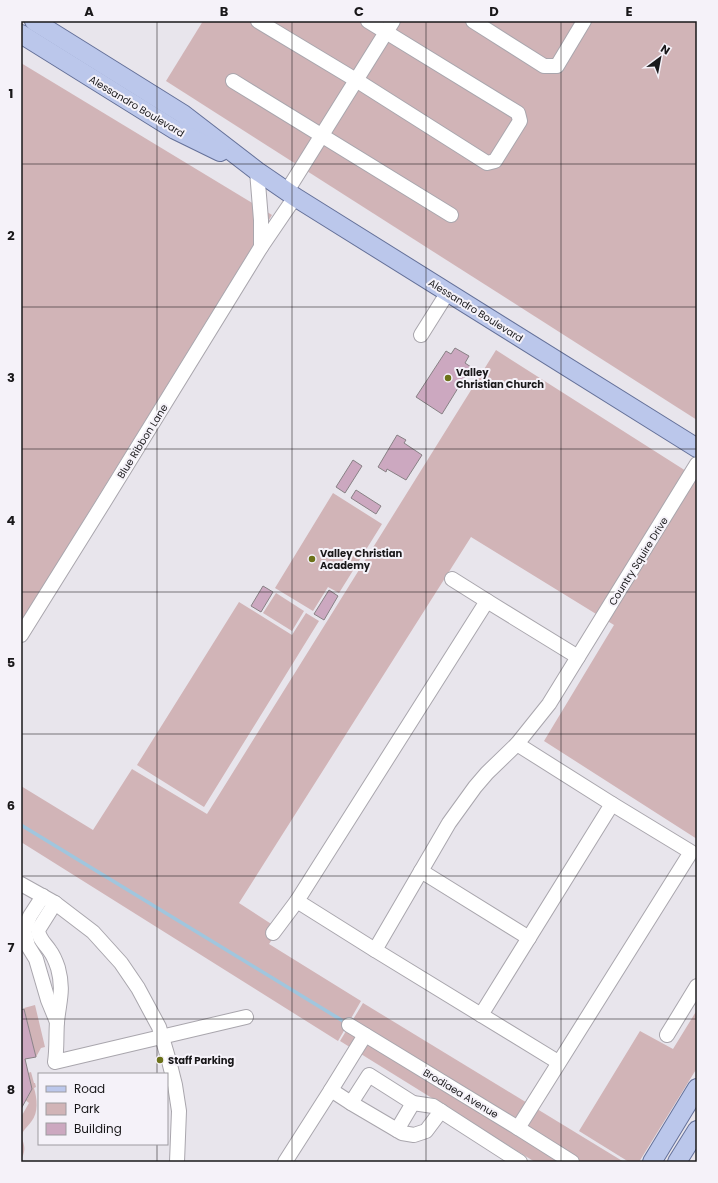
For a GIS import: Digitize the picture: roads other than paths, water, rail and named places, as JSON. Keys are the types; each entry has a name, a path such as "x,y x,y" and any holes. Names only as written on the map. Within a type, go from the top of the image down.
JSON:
{"main road":[{"name":"Alessandro Boulevard","path":"34,21 183,114 257,171 291,194 697,448"},
{"name":"Alessandro Boulevard","path":"21,34 175,130 257,171"},
{"path":"652,1162 697,1088"},
{"path":"677,1162 697,1130"}],"street":[{"path":"258,21 356,80 487,163 495,161 520,121 518,113 389,26 368,21"},
{"path":"473,21 544,66 557,66 582,22"},
{"name":"Blue Ribbon Lane","path":"21,635 261,247 321,136 389,26"},
{"path":"233,81 451,215"},
{"path":"257,171 261,220 261,247"},
{"path":"421,335 448,292"},
{"name":"Country Squire Drive","path":"375,950 448,823 475,787 517,744 549,704 697,464"},
{"path":"452,579 578,657"},
{"path":"273,934 297,901 486,600"},
{"path":"517,744 694,854 558,1062 518,1128"},
{"path":"481,1015 612,804"},
{"path":"421,871 529,938"},
{"path":"21,884 49,899 93,932 121,963 138,988 159,1027 171,1067 178,1111 177,1162"},
{"path":"49,899 28,931 28,946 36,958 48,1000 57,1023 55,1062 246,1017"},
{"path":"297,901 558,1062"},
{"path":"667,1035 697,986"},
{"name":"Brodiaea Avenue","path":"349,1025 572,1162"},
{"path":"285,1162 365,1034"},
{"path":"351,1103 369,1075 413,1102 433,1106 520,1162"},
{"path":"331,1090 402,1133 414,1136 426,1131 441,1111"},
{"path":"397,1130 413,1102"}],"waterway":[{"path":"21,825 343,1021"}],"place":[{"name":"Valley Christian Church","path":"448,378"},
{"name":"Valley Christian Academy","path":"312,559"},
{"name":"Staff Parking","path":"160,1060"}]}
